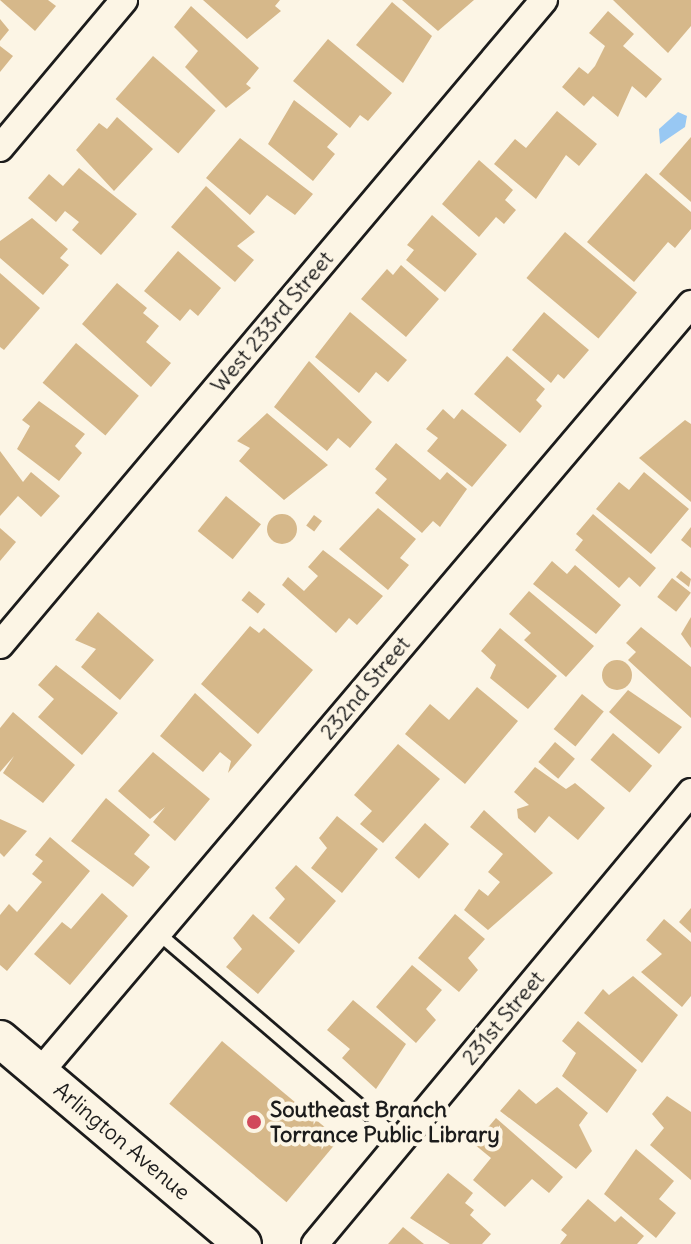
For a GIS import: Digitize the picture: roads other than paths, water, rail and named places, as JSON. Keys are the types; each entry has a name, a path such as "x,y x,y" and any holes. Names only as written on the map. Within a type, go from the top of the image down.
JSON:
{"main road":[{"name":"Arlington Avenue","path":"0,1039 243,1244"}],"street":[{"path":"0,148 124,0"},
{"name":"West 233rd Street","path":"0,645 544,0"},
{"name":"232nd Street","path":"40,1072 691,304"},
{"name":"231st Street","path":"315,1244 691,792"}],"lane":[{"path":"158,933 401,1141"}],"water":[{"path":"678,112 687,116 685,127 660,144 659,129"}],"place":[{"name":"Southeast Branch Torrance Public Library","path":"254,1122"}]}
